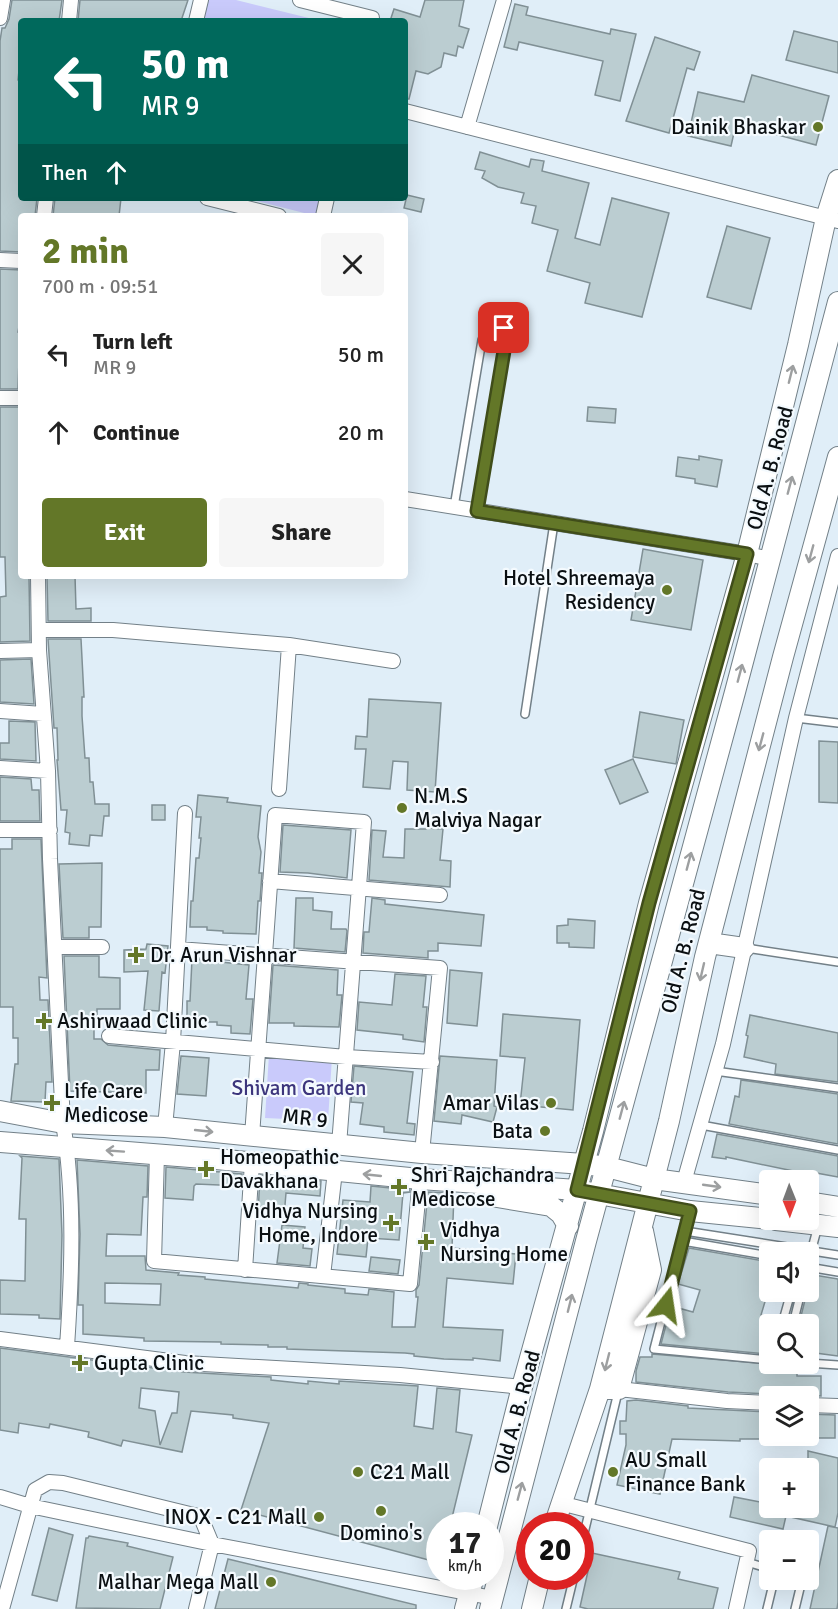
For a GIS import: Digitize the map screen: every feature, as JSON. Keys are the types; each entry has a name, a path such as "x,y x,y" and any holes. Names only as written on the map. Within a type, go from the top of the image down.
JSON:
{"main road":[{"path":"491,1512 522,1387 568,1226 649,903 747,554 798,345 832,220 838,180"},
{"name":"Old A. B. Road","path":"492,1604 606,1167 771,560 838,302"},
{"name":"Old A. B. Road","path":"647,1204 709,943 783,657 838,457"},
{"path":"709,943 744,948"},
{"name":"MR 9","path":"0,1111 63,1123 165,1127 422,1154 584,1164 654,1179"},
{"path":"544,1161 567,1152 592,1132"},
{"path":"0,1142 157,1154 420,1179 577,1190 690,1211 759,1218"},
{"path":"654,1179 759,1193"},
{"path":"471,1183 491,1197 551,1206 561,1214 568,1226"},
{"path":"558,1512 610,1389 647,1204"},
{"path":"819,1204 838,1207"},
{"path":"819,1224 838,1227"},
{"path":"522,1387 547,1394"},
{"path":"532,1609 537,1590"}],"street":[{"path":"0,18 3,0"},
{"path":"69,18 71,0"},
{"path":"197,18 201,0"},
{"path":"300,0 372,18"},
{"path":"466,127 504,0"},
{"path":"408,112 832,220"},
{"path":"219,201 267,213"},
{"path":"0,260 18,261"},
{"path":"0,398 18,398"},
{"path":"408,499 747,554 771,560"},
{"path":"684,1182 716,1071 796,718 838,556"},
{"path":"38,579 39,650 48,771 63,1123 67,1148 71,1286 67,1347"},
{"path":"39,630 113,630 289,645 393,661"},
{"path":"279,789 289,645"},
{"path":"0,651 39,650"},
{"path":"0,711 43,714"},
{"path":"0,768 48,771"},
{"path":"165,1127 173,1042 185,813"},
{"path":"252,1136 275,815 364,822 339,1145"},
{"path":"0,830 50,830"},
{"path":"270,881 440,895"},
{"path":"55,947 102,947"},
{"path":"178,949 440,968 422,1154"},
{"path":"109,1036 346,1057 432,1062"},
{"path":"157,1154 154,1261 410,1284 420,1179"},
{"path":"245,1269 252,1163"},
{"path":"323,1276 335,1171"},
{"path":"0,1339 185,1363 400,1375 522,1387"},
{"path":"610,1389 759,1402"},
{"path":"819,1405 838,1406"},
{"path":"2,1609 35,1490 49,1482 63,1483 190,1512 202,1520 212,1544 196,1609"},
{"path":"0,1497 30,1506 212,1544 470,1593 492,1604"},
{"path":"560,1503 750,1551 736,1609"}],"lane":[{"path":"454,507 482,340 487,328 499,325 504,328 506,339 477,511"},
{"path":"525,714 554,523"},
{"path":"796,718 838,723"},
{"path":"744,948 838,962"},
{"path":"716,1071 838,1088"},
{"path":"701,1125 838,1150"},
{"path":"690,1211 654,1348 759,1359"},
{"path":"685,1231 759,1243"},
{"path":"683,1241 759,1254"},
{"path":"819,1252 838,1255"},
{"path":"819,1268 838,1272"},
{"path":"819,1364 838,1365"},
{"path":"590,1510 610,1389"},
{"path":"747,1562 759,1566"},
{"path":"567,1609 571,1590"},
{"path":"767,1609 772,1590"},
{"path":"795,1609 800,1590"}],"green space":[{"path":"208,0 236,0 309,18 205,18"},
{"path":"257,201 319,201 317,213 304,213"},
{"name":"Shivam Garden","path":"269,1054 332,1057 328,1121 265,1118"}],"building":[{"path":"12,0 62,0 59,18 18,18 18,201 37,201 35,213 18,213 18,252 0,251 0,41 2,28 5,28"},
{"path":"80,0 188,0 182,18 78,18"},
{"path":"425,0 464,0 459,26 469,29 463,48 458,46 456,56 444,53 441,67 428,74 416,71 408,99 408,18 391,18 394,9 420,17"},
{"path":"515,4 528,7 526,15 610,34 611,29 636,34 620,101 595,95 603,61 519,42 517,50 504,47"},
{"path":"794,31 838,42 838,73 786,60"},
{"path":"655,37 700,52 694,70 687,68 669,133 626,121"},
{"path":"752,75 829,96 816,145 736,124 731,146 688,136 698,92 744,102"},
{"path":"480,152 529,167 531,159 544,161 542,171 589,183 575,238 600,245 612,198 669,213 642,317 585,303 590,283 547,271 558,230 532,223 536,206 521,203 524,193 498,187 482,178 485,171 475,169"},
{"path":"408,195 424,199 421,212 404,208"},
{"path":"55,201 121,201 119,213 53,213"},
{"path":"727,226 770,238 751,309 707,297"},
{"path":"0,269 18,270 18,389 0,389"},
{"path":"0,407 18,407 18,579 29,579 30,641 0,642 0,597 6,596 5,557 0,557"},
{"path":"588,407 616,409 615,423 587,421"},
{"path":"699,456 722,460 717,487 695,483 695,479 676,476 678,457 699,460"},
{"name":"Hotel Shreemaya Residency","path":"643,549 703,560 691,630 631,620"},
{"path":"47,579 75,579 76,609 91,608 91,621 48,621"},
{"path":"48,639 81,639 85,758 89,758 90,782 93,782 95,804 109,804 109,816 104,816 102,836 90,835 89,846 69,844 70,833 65,832 67,810 61,810 57,728 54,728"},
{"path":"31,659 34,704 0,702 0,660"},
{"path":"369,699 441,703 435,792 407,790 408,762 393,761 390,789 363,787 366,749 355,749 356,736 367,737"},
{"path":"640,712 684,720 676,764 633,757"},
{"path":"9,721 35,722 36,761 0,759 0,743 9,743"},
{"path":"819,741 838,742 838,803 819,802"},
{"path":"633,759 648,792 620,804 605,770"},
{"path":"0,777 31,779 32,790 39,790 40,821 0,821"},
{"path":"198,795 228,798 227,802 261,806 258,837 261,852 259,873 262,873 256,934 223,933 223,931 207,930 207,927 190,927 196,858 199,858 201,838 199,838 201,817 196,817"},
{"path":"152,805 165,805 165,820 152,820"},
{"path":"283,825 351,830 347,878 280,872"},
{"path":"405,829 443,829 440,860 451,861 450,887 369,880 372,830 386,831 383,857 404,858"},
{"path":"12,839 41,839 47,978 39,977 40,1000 48,1000 52,1082 46,1082 45,1102 11,1101 15,1064 18,1064 18,1038 13,1038 13,1007 0,1007 0,849 12,849"},
{"path":"102,863 101,927 89,927 89,938 63,938 59,864"},
{"path":"296,898 313,898 313,910 332,912 331,929 346,929 347,931 345,952 294,948"},
{"path":"372,898 385,900 385,904 484,915 481,946 438,943 438,951 428,951 428,958 363,953 364,932 369,932"},
{"path":"568,919 595,921 594,948 569,947 569,943 557,943 557,926 568,925"},
{"path":"147,944 168,946 165,973 162,972 159,1011 144,1010 148,971 124,972 124,950 146,949"},
{"path":"64,956 99,956 99,977 120,978 120,1009 97,1009 97,1019 94,1018 94,1039 101,1039 108,1045 160,1050 159,1070 146,1070 146,1093 70,1091"},
{"path":"192,959 249,965 246,999 253,999 250,1034 231,1033 231,1026 217,1025 217,1022 187,1022"},
{"path":"273,965 338,970 337,995 342,995 339,1027 269,1023"},
{"path":"450,970 482,973 477,1026 447,1023"},
{"path":"395,974 426,976 423,1007 427,1007 424,1042 403,1039 403,1035 357,1030 359,1002 392,1005"},
{"path":"503,1014 580,1020 573,1110 520,1105 525,1058 500,1056"},
{"path":"750,1015 838,1033 838,1082 775,1074 776,1064 744,1057"},
{"path":"181,1056 209,1058 206,1096 177,1094"},
{"path":"440,1056 497,1060 494,1106 497,1107 493,1122 462,1115 461,1124 434,1121"},
{"path":"354,1066 413,1072 407,1123 415,1124 414,1135 384,1132 384,1127 360,1124 363,1103 351,1102"},
{"path":"741,1080 838,1094 838,1144 729,1124 735,1096 739,1097"},
{"path":"717,1134 838,1156 838,1177 819,1174 819,1170 789,1170 726,1157 726,1159 712,1157"},
{"path":"20,1156 59,1159 62,1235 60,1319 39,1318 39,1315 0,1314 0,1280 25,1281 26,1219 19,1219 22,1158"},
{"path":"77,1160 148,1166 147,1197 143,1197 141,1235 107,1234 106,1256 145,1256 146,1270 179,1273 178,1275 205,1277 205,1279 298,1288 299,1283 345,1289 345,1293 368,1295 369,1289 394,1292 392,1327 415,1327 418,1297 416,1297 416,1290 419,1285 428,1192 454,1193 452,1248 516,1254 513,1284 447,1278 443,1327 503,1330 500,1361 473,1358 473,1360 444,1359 405,1353 287,1349 287,1347 268,1347 268,1345 221,1344 221,1342 144,1341 144,1338 83,1334 83,1305 78,1305 80,1234","holes":["105,1283 161,1284 160,1305 105,1303"]},
{"path":"166,1167 242,1174 242,1186 196,1184 193,1200 165,1198"},
{"path":"260,1175 321,1181 320,1196 286,1193 284,1217 258,1215"},
{"path":"371,1186 410,1190 410,1192 403,1193 399,1240 368,1238 366,1257 337,1254 343,1200 370,1202"},
{"path":"282,1225 305,1227 303,1248 312,1249 310,1266 277,1263"},
{"path":"689,1248 759,1260 759,1302 765,1302 761,1314 759,1314 759,1353 661,1344 671,1306 693,1312 700,1290 678,1284"},
{"path":"371,1257 400,1260 398,1274 369,1271"},
{"path":"819,1276 838,1279 838,1356 819,1353 819,1314 802,1314 804,1302 819,1302"},
{"path":"0,1348 184,1372 271,1377 271,1380 308,1384 308,1381 339,1384 339,1381 418,1386 414,1426 433,1429 437,1388 460,1390 456,1432 472,1435 453,1512 426,1512 426,1559 241,1510 269,1423 233,1418 233,1415 191,1411 182,1452 123,1440 121,1446 88,1437 89,1432 50,1424 49,1428 19,1423 18,1433 0,1430","holes":["141,1388 179,1392 177,1413 172,1413 160,1445 155,1411 139,1408"]},
{"path":"652,1354 759,1363 759,1374 821,1376 821,1396 819,1396 819,1386 759,1386 759,1393 636,1382 640,1357 652,1357"},
{"path":"636,1400 688,1406 688,1408 759,1411 759,1439 740,1439 740,1441 672,1439 660,1494 617,1485 626,1445 626,1434 620,1434 620,1421 626,1421 627,1401"},
{"path":"819,1414 835,1415 835,1438 819,1438"},
{"path":"808,1451 838,1458 838,1513 835,1527 795,1518 819,1518 819,1458 808,1458"},
{"path":"734,1497 759,1502 759,1518 786,1518 783,1529 730,1517"},
{"path":"828,1526 838,1528 837,1609 810,1609 814,1590 819,1590 819,1568"},
{"path":"49,1528 73,1535 57,1601 32,1595"},
{"path":"89,1536 128,1543 127,1546 173,1557 160,1609 76,1608 86,1538"},
{"path":"594,1553 680,1572 678,1579 718,1588 713,1609 588,1609 580,1607 584,1590 594,1590"},
{"name":"Malhar Mega Mall","path":"228,1559 416,1605 416,1609 215,1609"}],"place":[{"name":"Dainik Bhaskar","path":"818,127"},
{"name":"Hotel Shreemaya Residency","path":"667,590"},
{"name":"N.M.S Malviya Nagar","path":"402,808"},
{"name":"Dr. Arun Vishnar","path":"136,955"},
{"name":"Ashirwaad Clinic","path":"44,1021"},
{"name":"Life Care Medicose","path":"52,1103"},
{"name":"Amar Vilas","path":"551,1103"},
{"name":"Bata","path":"545,1131"},
{"name":"Homeopathic Davakhana","path":"206,1169"},
{"name":"Shri Rajchandra Medicose","path":"399,1187"},
{"name":"Vidhya Nursing Home, Indore","path":"391,1223"},
{"name":"Vidhya Nursing Home","path":"426,1242"},
{"name":"Gupta Clinic","path":"80,1363"},
{"name":"C21 Mall","path":"358,1472"},
{"name":"AU Small Finance Bank","path":"613,1472"},
{"name":"Domino's","path":"381,1511"},
{"name":"INOX - C21 Mall","path":"319,1517"},
{"name":"Malhar Mega Mall","path":"271,1582"}],"route":[{"path":"504,328 506,339 477,511 747,554 649,903 577,1190 690,1211 666,1305"}]}
